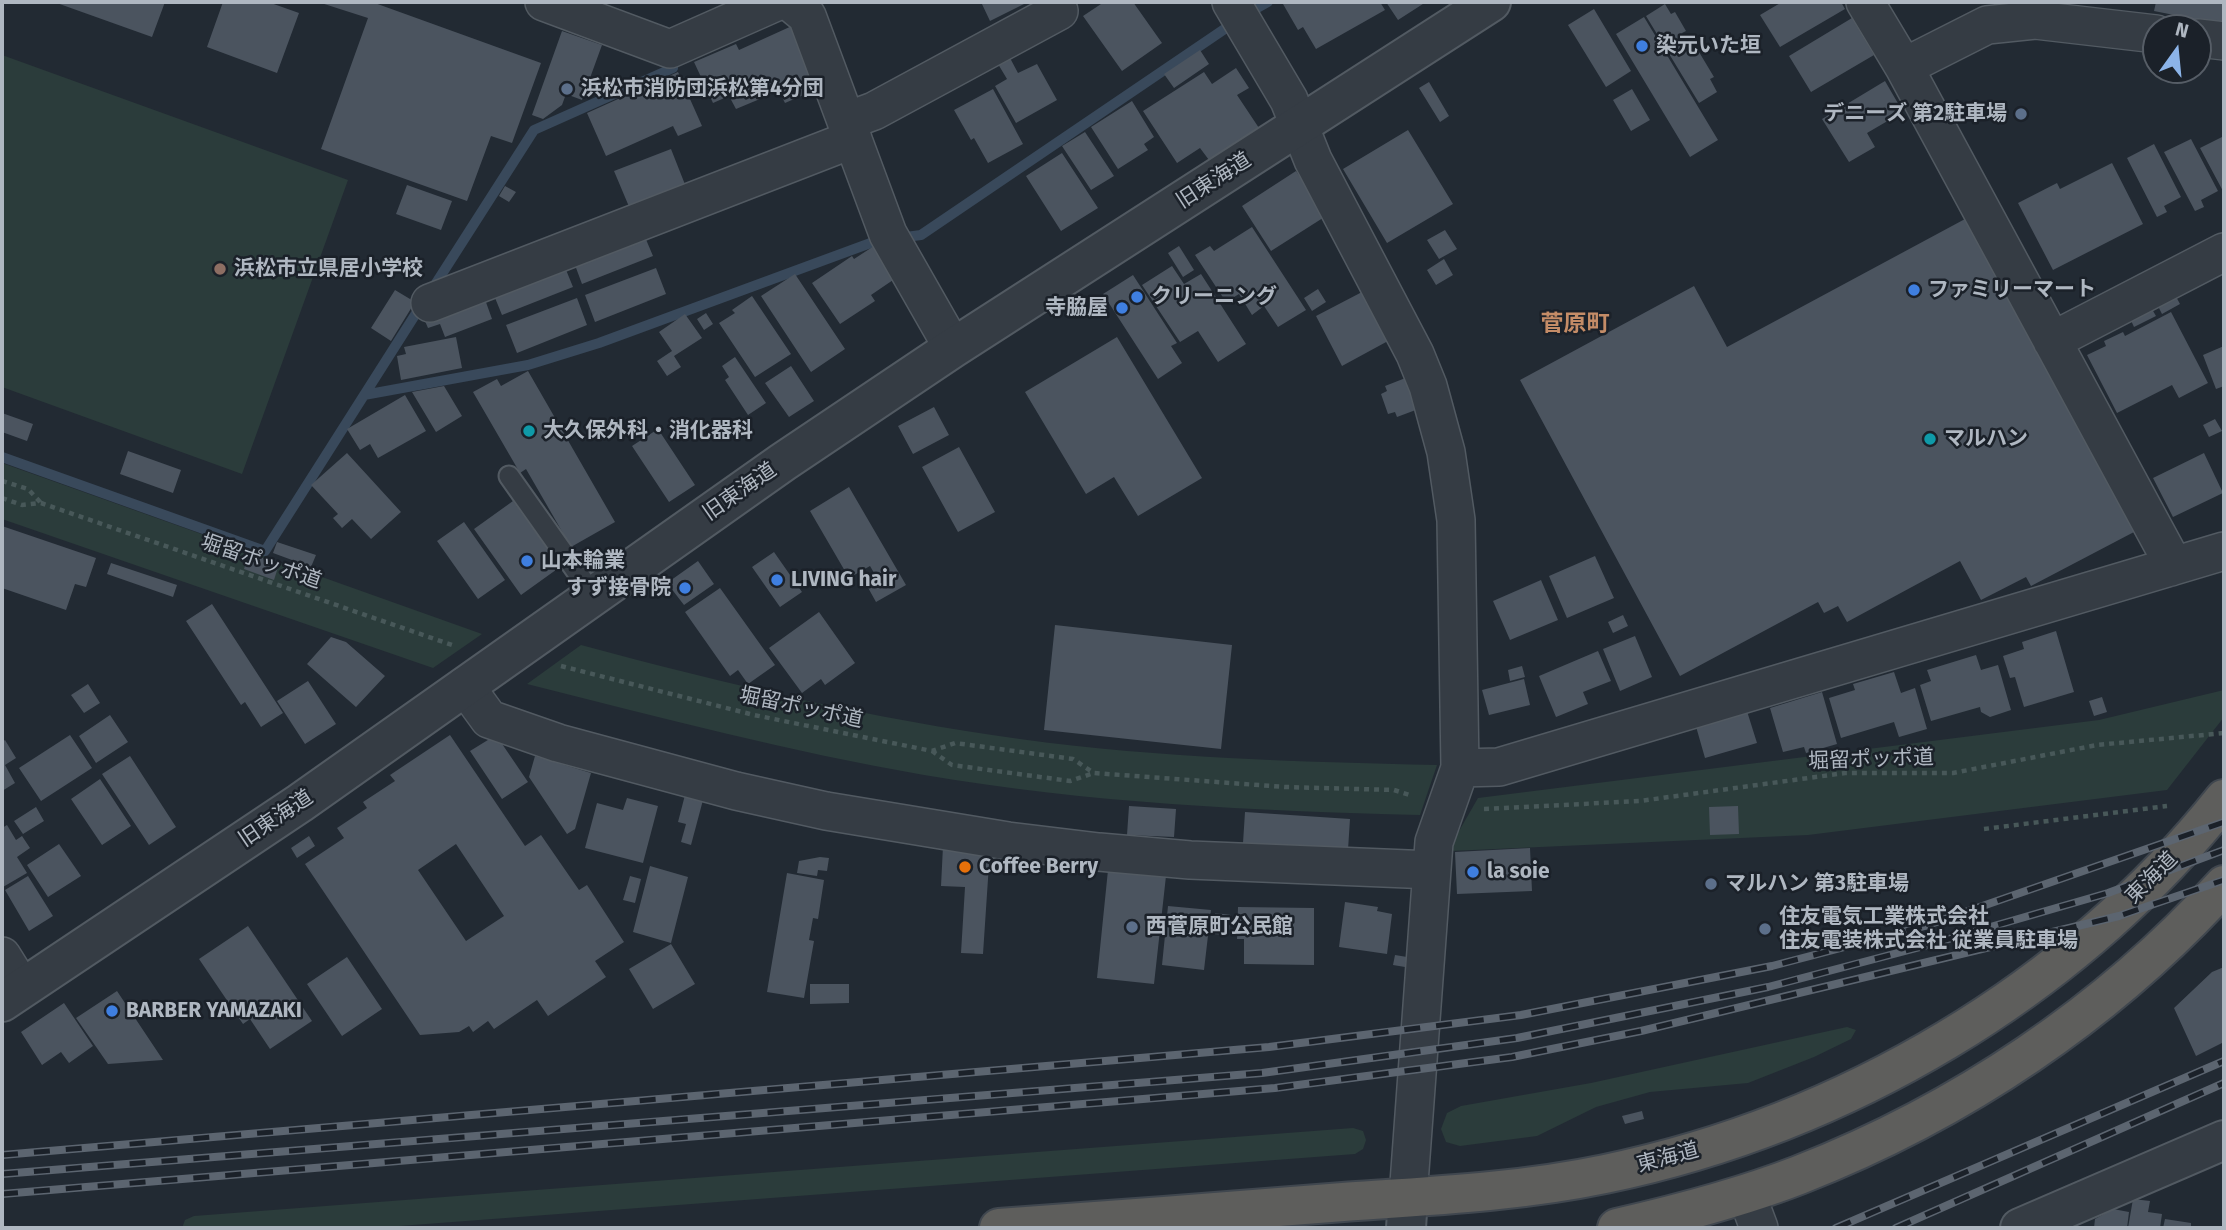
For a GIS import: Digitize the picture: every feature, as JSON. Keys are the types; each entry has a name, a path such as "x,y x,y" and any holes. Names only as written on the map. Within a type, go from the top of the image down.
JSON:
{"highway":[{"name":"東海道","path":"999,1228 1407,1213 1664,1160 1721,1143 1778,1123 1876,1079 1939,1045 1990,1013 2085,941 2164,867 2224,800"},
{"path":"1617,1228 1678,1214 1752,1211 1798,1175 1890,1134 1968,1093 2021,1059 2122,984 2169,942 2224,885"}],"street":[{"path":"544,2 670,49 776,2"},
{"path":"790,2 807,16 888,234 954,348"},
{"path":"1231,2 1289,100 1313,160 1415,354 1441,430 1452,486 1460,768 1434,842 1407,1213"},
{"name":"旧東海道","path":"12,995 300,803 783,462 954,348 1491,2"},
{"path":"1865,2 1904,66 2166,551 2171,567"},
{"path":"430,303 850,130 874,111 1059,11"},
{"path":"1904,66 1987,25 2035,20 2142,31"},
{"path":"2052,341 2224,252"},
{"path":"1460,768 1499,768 2224,551"},
{"path":"465,686 489,719 558,743 736,791 826,811 1008,841 1099,852 1256,864 1432,870"},
{"path":"2,956 12,995"},
{"path":"2020,1228 2224,1140"}],"lane":[{"path":"509,476 594,596"}],"path":[{"name":"堀留ポッポ道","path":"2,481 28,489 41,503"},
{"name":"堀留ポッポ道","path":"2,498 22,505 41,503 458,647"},
{"name":"堀留ポッポ道","path":"556,665 754,715 932,751 952,765 1070,781 1094,773 1285,787 1394,790 1424,799"},
{"name":"堀留ポッポ道","path":"1476,807 1485,809 1640,802 1845,773 1953,773 2097,745 2224,733"},
{"name":"堀留ポッポ道","path":"932,751 955,743 1073,759 1094,773"},
{"path":"1984,829 2172,805"}],"shaded area":[{"path":"2,55 348,180 242,474 2,387"},
{"path":"2,463 482,634 433,668 2,519"},
{"path":"581,645 799,699 1020,739 1176,755 1437,765 1420,815 1172,804 986,785 824,756 527,684"},
{"path":"2224,690 2224,717 2167,790 1808,835 1451,851 1451,845 1478,798 2099,720"},
{"path":"1847,1027 1856,1030 1851,1039 1748,1083 1650,1092 1596,1107 1537,1136 1460,1146 1446,1142 1441,1129 1447,1113 1461,1106 1591,1083"},
{"path":"1353,1128 1363,1131 1366,1140 1363,1149 1355,1154 373,1228 182,1228 185,1220 194,1216"}],"building":[{"path":"54,2 165,2 152,37"},
{"path":"223,2 268,2 299,13 277,73 207,47"},
{"path":"318,2 372,2 541,63 512,143 491,136 467,201 321,149 368,18"},
{"path":"981,2 1028,2 990,21"},
{"path":"1104,2 1133,2 1162,43 1122,71 1083,16"},
{"path":"1380,2 1385,10 1316,49 1303,27 1298,30 1283,4"},
{"path":"1386,2 1426,2 1398,20"},
{"path":"1782,2 1841,2 1845,9 1780,47 1760,15"},
{"path":"2156,2 2224,2 2224,25 2212,23 2212,14 2169,14 2154,11"},
{"path":"1665,4 1671,14 1675,12 1686,31 1682,33 1689,44 1693,42 1714,77 1710,79 1717,92 1699,103 1646,16"},
{"path":"1594,9 1631,71 1606,87 1568,25"},
{"path":"1644,17 1718,140 1690,157 1616,34"},
{"path":"1852,18 1874,55 1811,92 1789,56"},
{"path":"794,25 822,87 785,103 779,91 736,109 729,96 713,103 694,62 736,44 739,50"},
{"path":"562,31 602,45 582,100 566,94 562,105 543,119 532,115"},
{"path":"1200,50 1209,64 1174,88 1164,74"},
{"path":"1010,58 1018,73 1037,64 1057,100 1016,123 995,86 1007,79 998,64"},
{"path":"1236,68 1249,88 1237,95 1259,128 1209,160 1200,148 1177,163 1143,111 1204,72 1212,84"},
{"path":"678,72 702,126 678,136 673,126 606,156 587,113"},
{"path":"1885,81 1903,112 1867,133 1875,147 1849,162 1822,119"},
{"path":"1429,82 1449,116 1440,122 1419,88"},
{"path":"993,89 1023,144 988,163 954,110"},
{"path":"1632,89 1650,120 1631,131 1613,100"},
{"path":"1132,101 1154,137 1144,144 1148,150 1118,169 1091,127"},
{"path":"1408,130 1453,204 1387,243 1343,169"},
{"path":"1085,132 1114,176 1091,190 1062,146"},
{"path":"2224,136 2224,193 2200,148"},
{"path":"2191,139 2218,191 2201,200 2204,207 2195,211 2164,152"},
{"path":"2154,144 2181,197 2164,206 2167,212 2157,217 2127,158"},
{"path":"671,149 686,187 630,209 614,171"},
{"path":"1062,153 1098,208 1061,231 1026,176"},
{"path":"2112,163 2143,224 2053,270 2018,203 2057,183 2060,189"},
{"path":"1296,171 1326,216 1271,251 1242,206"},
{"path":"407,185 452,201 441,230 396,214"},
{"path":"505,186 516,192 509,202 499,196"},
{"path":"1965,219 2134,532 2031,586 2026,577 1981,600 1960,561 1847,622 1838,606 1824,613 1818,602 1680,676 1520,380 1694,286 1727,347"},
{"path":"1252,227 1306,310 1278,327 1264,306 1252,315 1239,294 1226,302 1195,255 1210,246 1214,251"},
{"path":"642,230 653,256 582,284 572,257"},
{"path":"1445,230 1457,249 1439,259 1427,240"},
{"path":"874,246 896,278 871,295 875,301 840,324 812,283 852,256 854,259"},
{"path":"1179,246 1194,270 1183,277 1168,253"},
{"path":"1444,259 1453,275 1436,285 1427,270"},
{"path":"562,260 573,287 502,315 491,288"},
{"path":"1172,266 1184,284 1201,274 1246,344 1218,362 1198,331 1180,342 1142,285"},
{"path":"656,268 666,294 595,322 585,295"},
{"path":"795,274 845,349 811,372 761,296"},
{"path":"1133,275 1177,343 1171,346 1182,363 1158,379 1103,294"},
{"path":"1318,289 1326,302 1312,311 1304,298"},
{"path":"395,290 415,302 391,341 371,328"},
{"path":"482,291 492,319 445,337 440,324 428,328 422,314"},
{"path":"2173,291 2180,304 2162,314 2155,300"},
{"path":"1362,292 1388,341 1342,366 1316,316"},
{"path":"752,296 791,354 755,377 719,323 735,313 732,310"},
{"path":"577,298 587,325 517,353 506,325"},
{"path":"2149,304 2156,316 2134,327 2128,314"},
{"path":"2171,312 2208,383 2179,398 2172,385 2117,413 2087,355 2106,346 2104,341 2123,332 2125,336"},
{"path":"706,313 713,324 704,330 697,319"},
{"path":"685,314 702,338 674,356 681,367 667,376 657,361 672,351 659,332"},
{"path":"456,337 462,368 401,380 397,356 406,354 404,347"},
{"path":"1117,337 1202,478 1138,516 1114,477 1086,494 1025,392"},
{"path":"2224,346 2224,386 2216,389 2203,355"},
{"path":"735,357 766,403 748,415 725,380 729,377 722,366"},
{"path":"791,366 814,401 789,417 765,383"},
{"name":"大久保外科・消化器科","path":"528,371 615,522 571,547 526,469 520,473 473,392 497,379 501,386"},
{"path":"1408,377 1421,408 1397,417 1395,412 1388,414 1381,394 1387,391 1385,386"},
{"path":"444,386 462,416 436,432 412,392"},
{"path":"405,395 426,431 378,458 370,444 360,450 347,429"},
{"path":"934,407 949,435 913,454 898,426"},
{"path":"2,413 33,424 27,441 2,432"},
{"path":"2215,419 2222,431 2209,437 2203,425"},
{"path":"658,429 695,485 669,502 632,446"},
{"path":"959,447 995,512 958,532 922,467"},
{"path":"128,451 181,470 173,493 120,474"},
{"path":"347,453 401,512 371,539 352,519 342,528 333,518 338,514 311,485"},
{"path":"2204,453 2223,493 2173,517 2153,478"},
{"path":"849,487 906,585 876,602 866,584 877,578 870,566 849,578 810,511"},
{"path":"513,501 560,567 521,595 474,529"},
{"path":"464,522 505,580 478,599 437,541"},
{"path":"2,526 96,558 86,587 75,584 66,610 2,588"},
{"path":"277,542 316,555 311,567 273,553"},
{"path":"774,552 802,592 780,607 752,567"},
{"path":"249,553 279,564 274,580 244,569"},
{"path":"1595,556 1614,598 1567,618 1549,576"},
{"path":"698,561 714,584 684,605 667,583"},
{"path":"111,563 177,585 173,597 107,574"},
{"path":"1541,580 1558,620 1510,640 1493,601"},
{"path":"720,588 775,665 748,684 738,670 730,676 685,612"},
{"path":"212,604 283,713 261,727 245,702 241,705 186,621"},
{"path":"819,612 855,663 825,685 821,679 802,693 769,648"},
{"path":"1623,615 1628,626 1613,633 1608,622"},
{"path":"1055,625 1232,645 1221,749 1044,730"},
{"path":"2056,631 2074,692 2024,707 2015,677 2010,678 2003,656 2024,649 2022,642"},
{"path":"1635,636 1652,677 1620,691 1603,649"},
{"path":"331,637 346,642 385,676 356,707 307,664"},
{"path":"1598,651 1611,681 1583,692 1588,704 1556,717 1539,676"},
{"path":"1976,655 1981,670 1998,665 2011,710 1990,717 1981,712 1980,707 1931,721 1920,685 1931,681 1927,670"},
{"path":"1522,666 1525,677 1510,681 1508,670"},
{"path":"1894,672 1901,693 1915,688 1927,729 1899,737 1894,722 1841,738 1829,698 1855,690 1853,684"},
{"path":"1524,679 1530,705 1489,715 1482,690"},
{"path":"308,681 336,724 305,744 277,701"},
{"path":"88,684 100,703 84,713 71,695"},
{"path":"1822,692 1837,744 1806,753 1804,747 1783,752 1770,708"},
{"path":"2102,697 2107,712 2094,716 2089,701"},
{"path":"1746,708 1757,743 1705,758 1695,723"},
{"path":"110,715 128,742 96,763 79,736"},
{"path":"70,735 92,768 41,801 19,768"},
{"path":"450,735 525,846 541,835 579,890 587,885 624,942 595,961 606,977 548,1016 537,1000 494,1029 488,1021 473,1032 469,1026 459,1032 420,1035 305,864 344,838 337,828 367,808 363,802 395,781 390,775","holes":["456,844 504,916 466,941 418,870"]},
{"path":"496,735 528,782 502,799 470,751"},
{"path":"5,740 16,758 5,765 15,783 2,791 2,742"},
{"path":"130,756 176,827 149,845 102,774"},
{"path":"535,756 591,773 575,829 567,834 529,777"},
{"path":"100,779 131,826 102,845 71,799"},
{"path":"685,795 703,800 691,845 681,842 686,824 678,822"},
{"path":"627,798 658,806 643,863 585,848 597,803 623,810"},
{"path":"1129,806 1176,809 1174,837 1127,835"},
{"path":"1738,806 1739,834 1710,835 1709,807"},
{"path":"36,807 44,821 23,834 14,821"},
{"path":"1245,812 1350,819 1348,850 1243,843"},
{"path":"7,825 16,840 22,836 30,848 17,857 27,873 3,887 2,828"},
{"path":"309,836 315,846 297,858 291,848"},
{"path":"59,844 81,876 48,897 27,865"},
{"path":"943,846 990,849 983,954 961,953 965,887 941,886"},
{"path":"1530,848 1532,891 1457,894 1455,852"},
{"path":"829,858 827,871 818,870 817,876 797,873 799,861"},
{"path":"650,866 688,877 671,943 633,932"},
{"name":"西菅原町公民館","path":"1108,870 1166,876 1154,984 1097,978"},
{"path":"787,873 824,880 818,919 813,918 809,940 814,941 804,998 767,992"},
{"path":"28,876 53,916 29,931 5,890"},
{"path":"630,876 641,879 635,903 623,900"},
{"path":"1345,902 1378,907 1377,911 1392,914 1387,954 1339,947"},
{"path":"1168,906 1211,910 1204,970 1162,965"},
{"path":"1238,907 1314,908 1314,965 1244,964 1244,939 1237,939"},
{"path":"1215,913 1231,915 1229,935 1213,934"},
{"path":"248,926 312,1021 270,1049 250,1019 243,1024 199,959"},
{"path":"671,944 695,984 653,1009 629,969"},
{"path":"1395,955 1407,957 1405,967 1393,965"},
{"path":"347,957 382,1009 342,1036 307,984"},
{"path":"2224,967 2224,1042 2196,1056 2174,1008 2212,972"},
{"path":"810,984 849,984 849,1003 810,1004"},
{"path":"117,991 163,1060 108,1064 76,1018"},
{"path":"64,1003 93,1046 69,1063 61,1052 42,1065 21,1032"},
{"path":"1642,1111 1644,1119 1625,1124 1622,1116"},
{"path":"2133,1199 2150,1201 2148,1212 2162,1214 2160,1228 2128,1228"},
{"path":"2113,1209 2129,1212 2127,1228 2094,1228 2095,1219"},
{"path":"2165,1219 2191,1223 2191,1228 2163,1228"}],"waterway":[{"path":"1252,11 1268,2"},
{"path":"906,237 921,235 1229,26"},
{"path":"431,291 534,130 673,68"},
{"path":"364,395 528,365 599,343 876,241"},
{"path":"2,457 265,551 422,304"}],"railway":[{"path":"2,1155 1269,1047 1521,1015 1772,966 1925,926 2224,822"},
{"path":"2,1174 1262,1073 1517,1038 1768,987 1928,945 2108,893 2224,850"},
{"path":"2,1194 1275,1088 1512,1057 1641,1031 2119,916 2224,880"},
{"path":"1836,1228 2224,1061"},
{"path":"1896,1228 2224,1083"}],"place":[{"name":"染元いた垣","path":"1642,46"},
{"name":"浜松市消防団浜松第4分団","path":"567,89"},
{"name":"デニーズ 第2駐車場","path":"2021,114"},
{"name":"浜松市立県居小学校","path":"220,269"},
{"name":"ファミリーマート","path":"1914,290"},
{"name":"クリーニング","path":"1137,297"},
{"name":"寺脇屋","path":"1122,308"},
{"name":"大久保外科・消化器科","path":"529,431"},
{"name":"マルハン","path":"1930,439"},
{"name":"山本輪業","path":"527,561"},
{"name":"LIVING hair","path":"777,580"},
{"name":"すず接骨院","path":"685,588"},
{"name":"Coffee Berry","path":"965,867"},
{"name":"la soie","path":"1473,872"},
{"name":"マルハン 第3駐車場","path":"1711,884"},
{"name":"西菅原町公民館","path":"1132,927"},
{"name":"住友電気工業株式会社 住友電装株式会社 従業員駐車場","path":"1765,929"},
{"name":"BARBER YAMAZAKI","path":"112,1011"}],"district":[{"name":"菅原町","path":"1575,325"}]}
